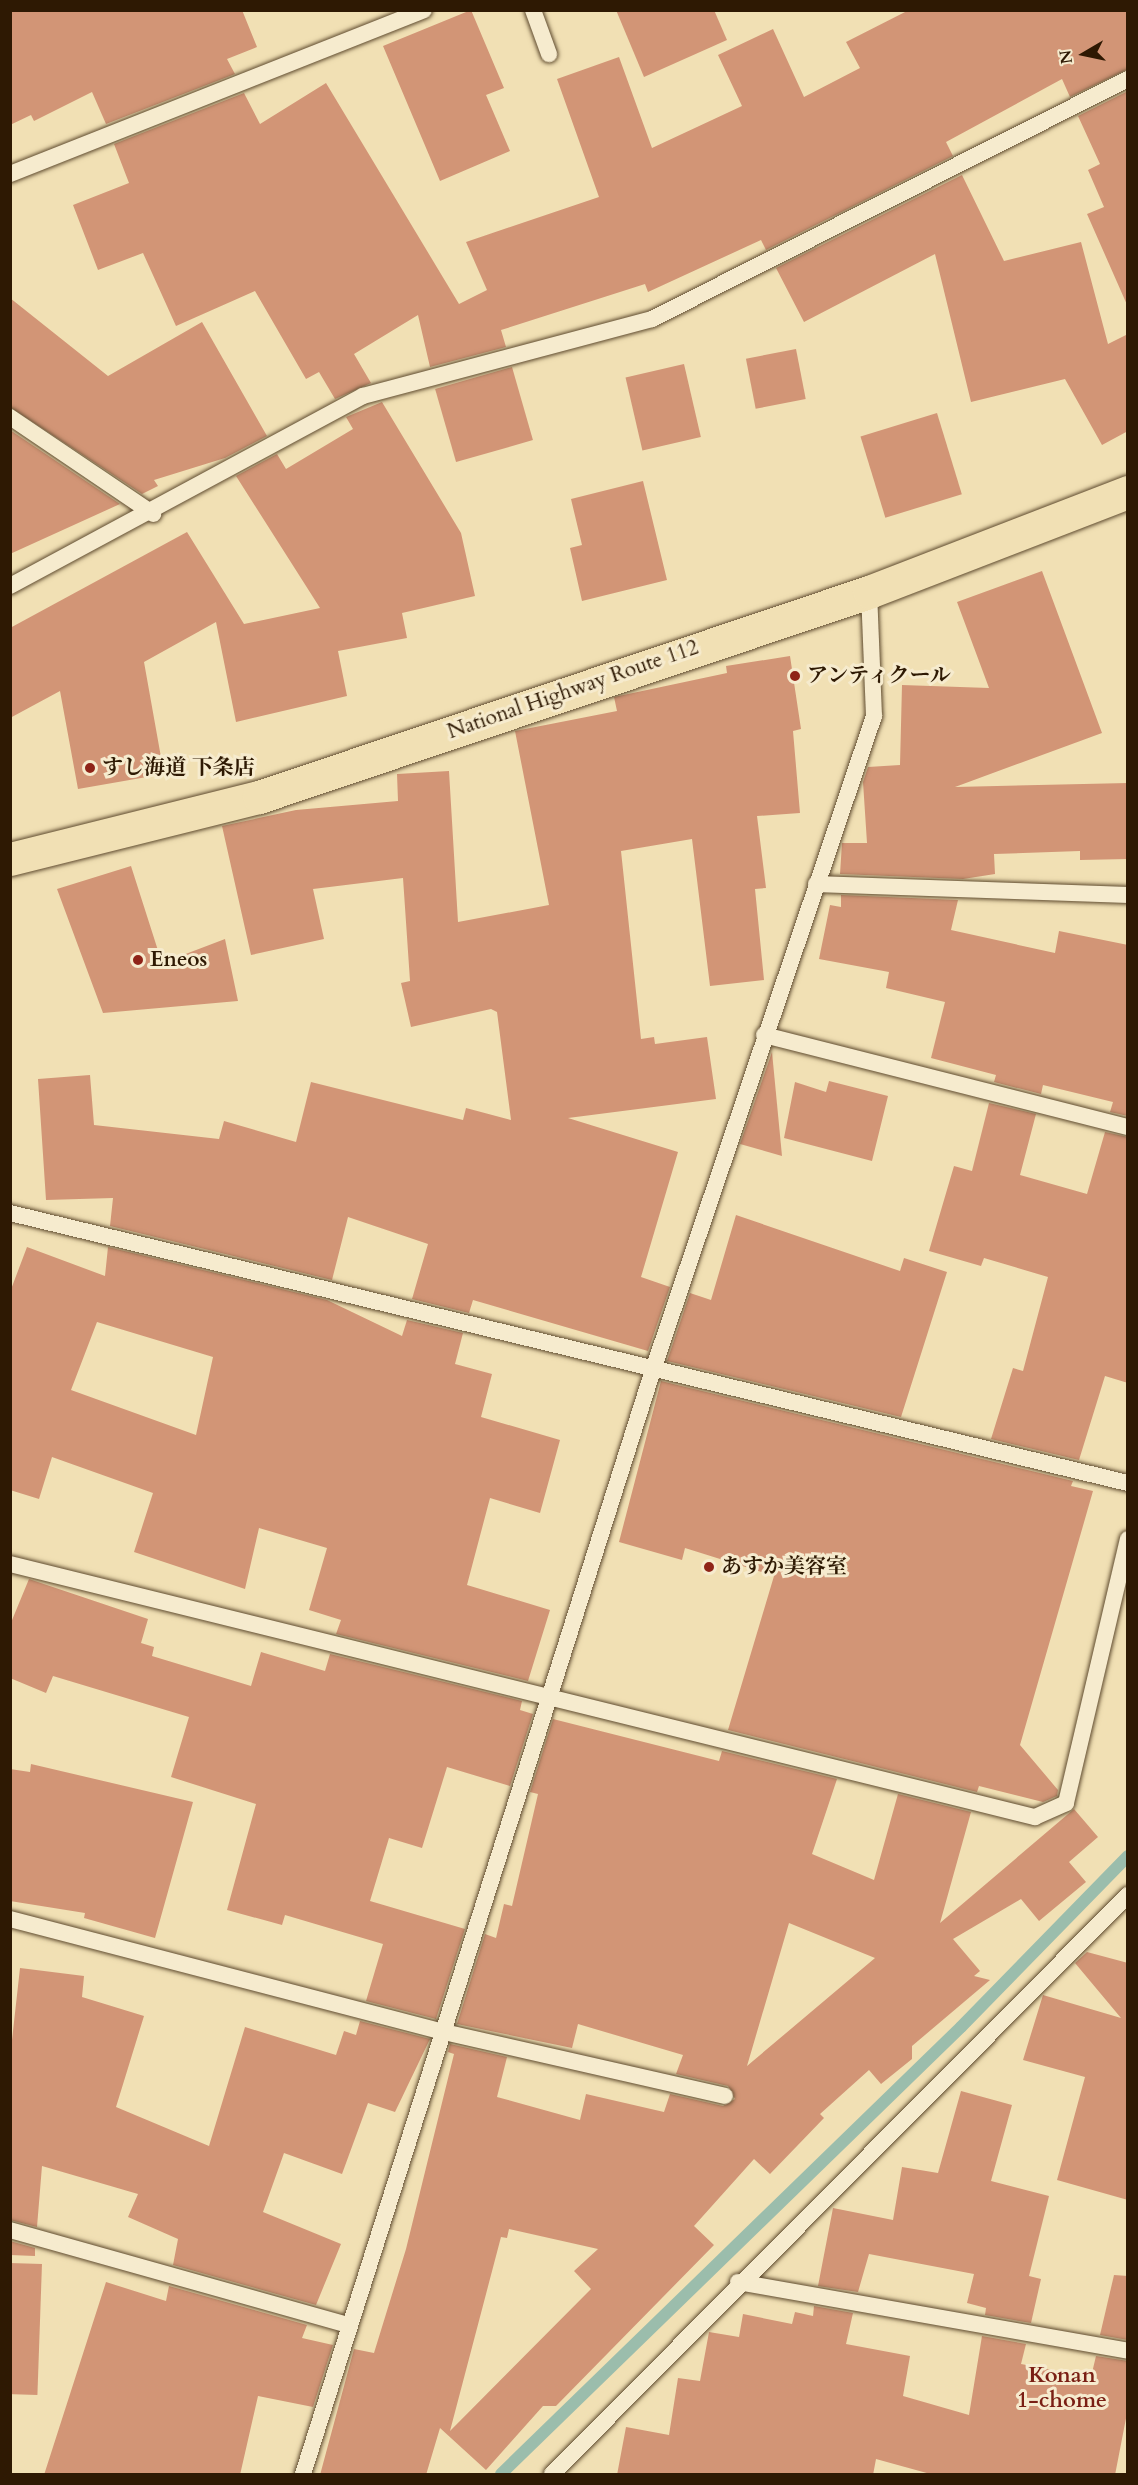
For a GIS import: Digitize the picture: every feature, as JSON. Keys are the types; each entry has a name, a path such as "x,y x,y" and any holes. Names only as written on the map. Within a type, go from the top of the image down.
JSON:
{"highway":[{"name":"National Highway Route 112","path":"10,859 259,797 868,592 1128,492"}],"lane":[{"path":"10,174 424,10"},
{"path":"533,10 549,54"},
{"path":"10,586 153,514 363,396 652,319 1128,79"},
{"path":"10,417 153,514"},
{"path":"303,2475 348,2325 444,2032 655,1364 764,1035 874,716 868,592"},
{"path":"816,884 1128,895"},
{"path":"764,1035 1128,1127"},
{"path":"10,1213 655,1364 1128,1482"},
{"path":"10,1564 1035,1817 1066,1803 1128,1539"},
{"path":"552,2475 738,2282 1128,1896"},
{"path":"10,1919 444,2032 724,2096"},
{"path":"10,2230 348,2325"},
{"path":"738,2282 1128,2352"}],"building":[{"path":"10,10 242,10 257,47 227,59 235,74 106,124 92,92 34,121 31,115 10,125"},
{"path":"471,10 504,88 486,95 510,151 440,181 383,46"},
{"path":"616,10 714,10 727,40 644,77"},
{"path":"909,10 1128,10 1128,69 1070,97 1062,79 946,142 953,156 766,250 761,240 648,292 645,284 501,330 506,347 430,367 418,315 354,354 371,383 335,399 319,372 306,379 255,291 176,326 143,253 98,270 73,205 129,183 114,144 244,93 260,124 326,83 459,304 487,290 466,242 599,197 557,79 619,57 652,148 742,106 718,55 773,29 804,97 860,68 846,42"},
{"path":"1128,91 1128,307 1087,214 1104,207 1088,170 1100,164 1078,116"},
{"path":"962,175 1004,261 1081,242 1108,344 1128,334 1128,431 1102,445 1065,379 971,402 935,254 804,322 776,268"},
{"path":"10,298 108,376 202,322 267,436 225,458 154,480 158,486 142,494 10,407"},
{"path":"796,349 806,399 756,409 746,359"},
{"path":"684,364 701,437 642,451 626,377"},
{"path":"512,367 533,440 456,462 435,389"},
{"path":"382,402 461,533 475,596 402,613 407,638 338,651 347,696 236,722 216,622 144,662 164,774 78,789 60,691 10,718 10,628 187,532 244,624 320,608 236,476 277,454 286,469 353,429 346,417"},
{"path":"937,413 962,494 885,518 860,436"},
{"path":"10,430 120,504 10,554"},
{"path":"643,481 667,580 582,601 570,548 582,545 571,499"},
{"path":"1042,571 1102,733 955,787 1128,783 1128,859 1080,860 1080,851 994,854 995,874 963,879 840,874 842,843 867,843 863,782 868,767 900,765 902,685 989,688 957,602"},
{"path":"790,656 801,729 793,731 800,813 757,816 766,888 755,889 764,980 710,986 692,839 621,851 641,1039 654,1037 655,1044 707,1037 716,1099 568,1118 678,1152 641,1277 670,1287 648,1351 473,1300 469,1313 412,1299 428,1244 348,1217 332,1280 110,1226 113,1198 46,1200 38,1079 90,1075 94,1125 219,1139 224,1121 296,1142 311,1082 463,1120 466,1108 511,1120 497,1012 491,1009 411,1027 401,983 410,981 403,878 313,889 324,939 251,955 222,826 296,810 398,801 397,774 449,771 458,922 549,905 515,731 617,711 614,697 727,673 726,666"},
{"path":"131,866 162,963 225,939 238,1001 103,1013 57,889"},
{"path":"841,895 958,900 951,930 1055,953 1059,931 1128,945 1128,1116 1110,1112 1113,1102 1043,1085 1041,1094 994,1082 996,1075 931,1058 945,1002 886,988 889,972 819,959 830,905 841,907"},
{"path":"772,1052 782,1156 740,1144"},
{"path":"829,1081 888,1096 872,1161 784,1138 795,1082 826,1092"},
{"path":"989,1103 1036,1114 1020,1175 1087,1194 1105,1132 1128,1137 1128,1383 1105,1376 1079,1460 991,1439 1013,1368 1023,1371 1048,1277 984,1258 981,1266 929,1251 954,1166 972,1171"},
{"path":"736,1215 900,1271 904,1258 947,1272 901,1417 667,1361 690,1293 711,1300"},
{"path":"27,1247 105,1276 108,1247 327,1300 402,1336 407,1320 463,1333 455,1364 492,1374 481,1417 560,1440 540,1513 490,1498 467,1585 550,1610 528,1681 336,1634 341,1620 309,1610 327,1548 259,1528 245,1589 134,1552 153,1493 52,1457 39,1499 10,1490 10,1292","holes":["97,1322 213,1357 196,1435 71,1390"]},
{"path":"661,1381 1073,1481 1071,1486 1093,1491 1020,1745 1058,1790 1057,1796 1043,1802 979,1786 977,1792 728,1730 774,1576 685,1548 682,1560 619,1542"},
{"path":"29,1579 148,1619 141,1643 154,1647 152,1656 251,1686 261,1652 325,1671 330,1654 522,1701 520,1710 533,1714 510,1786 447,1767 422,1848 389,1838 370,1901 465,1929 436,2019 366,2001 383,1944 285,1915 282,1925 227,1910 256,1804 171,1777 189,1717 53,1676 46,1693 10,1678 10,1625"},
{"path":"553,1719 719,1761 722,1751 837,1779 812,1854 874,1880 898,1794 971,1812 940,1923 1074,1809 1098,1837 1069,1862 1086,1882 1039,1921 1021,1899 953,1939 980,1971 974,1976 990,1980 912,2046 912,2059 881,2084 869,2070 820,2114 824,2118 770,2174 754,2159 694,2226 714,2245 556,2406 543,2406 486,2470 440,2428 426,2475 320,2475 354,2349 374,2353 406,2249 454,2054 448,2052 450,2044 507,2057 497,2097 580,2120 586,2094 664,2112 670,2094 723,2106 735,2099 728,2086 676,2074 683,2055 578,2024 572,2048 457,2024 485,1934 496,1938 504,1904 512,1906 538,1794 530,1792","holes":["789,1923 875,1958 747,2066","509,2229 598,2249 574,2271 591,2289 450,2431 501,2237 507,2238"]},
{"path":"31,1764 193,1802 155,1938 84,1918 85,1913 10,1901 10,1769 30,1772"},
{"path":"1087,1952 1128,1963 1128,2200 1057,2180 1085,2077 1023,2060 1043,1995 1121,2018 1075,1963"},
{"path":"20,1968 84,1976 82,1997 144,2016 116,2107 209,2146 245,2027 336,2055 344,2031 356,2035 360,2021 430,2039 395,2112 368,2103 342,2174 284,2153 263,2212 341,2244 316,2305 173,2265 178,2239 128,2217 138,2194 42,2166 37,2227 10,2220 11,2049"},
{"path":"961,2091 1012,2105 991,2181 1049,2196 1029,2276 1041,2279 1031,2323 985,2315 986,2308 967,2303 974,2274 869,2254 858,2292 818,2286 833,2208 893,2220 902,2167 938,2173"},
{"path":"10,2241 35,2248 35,2256 10,2255"},
{"path":"10,2263 42,2264 37,2395 10,2394"},
{"path":"1114,2275 1128,2276 1128,2340 1100,2335"},
{"path":"106,2282 166,2301 169,2286 307,2325 302,2338 333,2345 313,2407 258,2396 240,2475 44,2475"},
{"path":"814,2306 853,2313 846,2344 910,2356 903,2396 969,2415 982,2336 1026,2344 1021,2364 1091,2377 1096,2356 1128,2361 1128,2408 1115,2475 934,2475 876,2459 873,2475 617,2475 626,2427 669,2435 678,2378 700,2381 709,2332 739,2337 743,2314 792,2324 795,2312 813,2316"}],"waterway":[{"path":"501,2474 961,2027 1128,1856"}],"place":[{"name":"アンティクール","path":"795,676"},
{"name":"すし海道 下条店","path":"90,768"},
{"name":"Eneos","path":"138,960"},
{"name":"あすか美容室","path":"709,1567"}],"district":[{"name":"Konan 1-chome","path":"1062,2388"}]}
